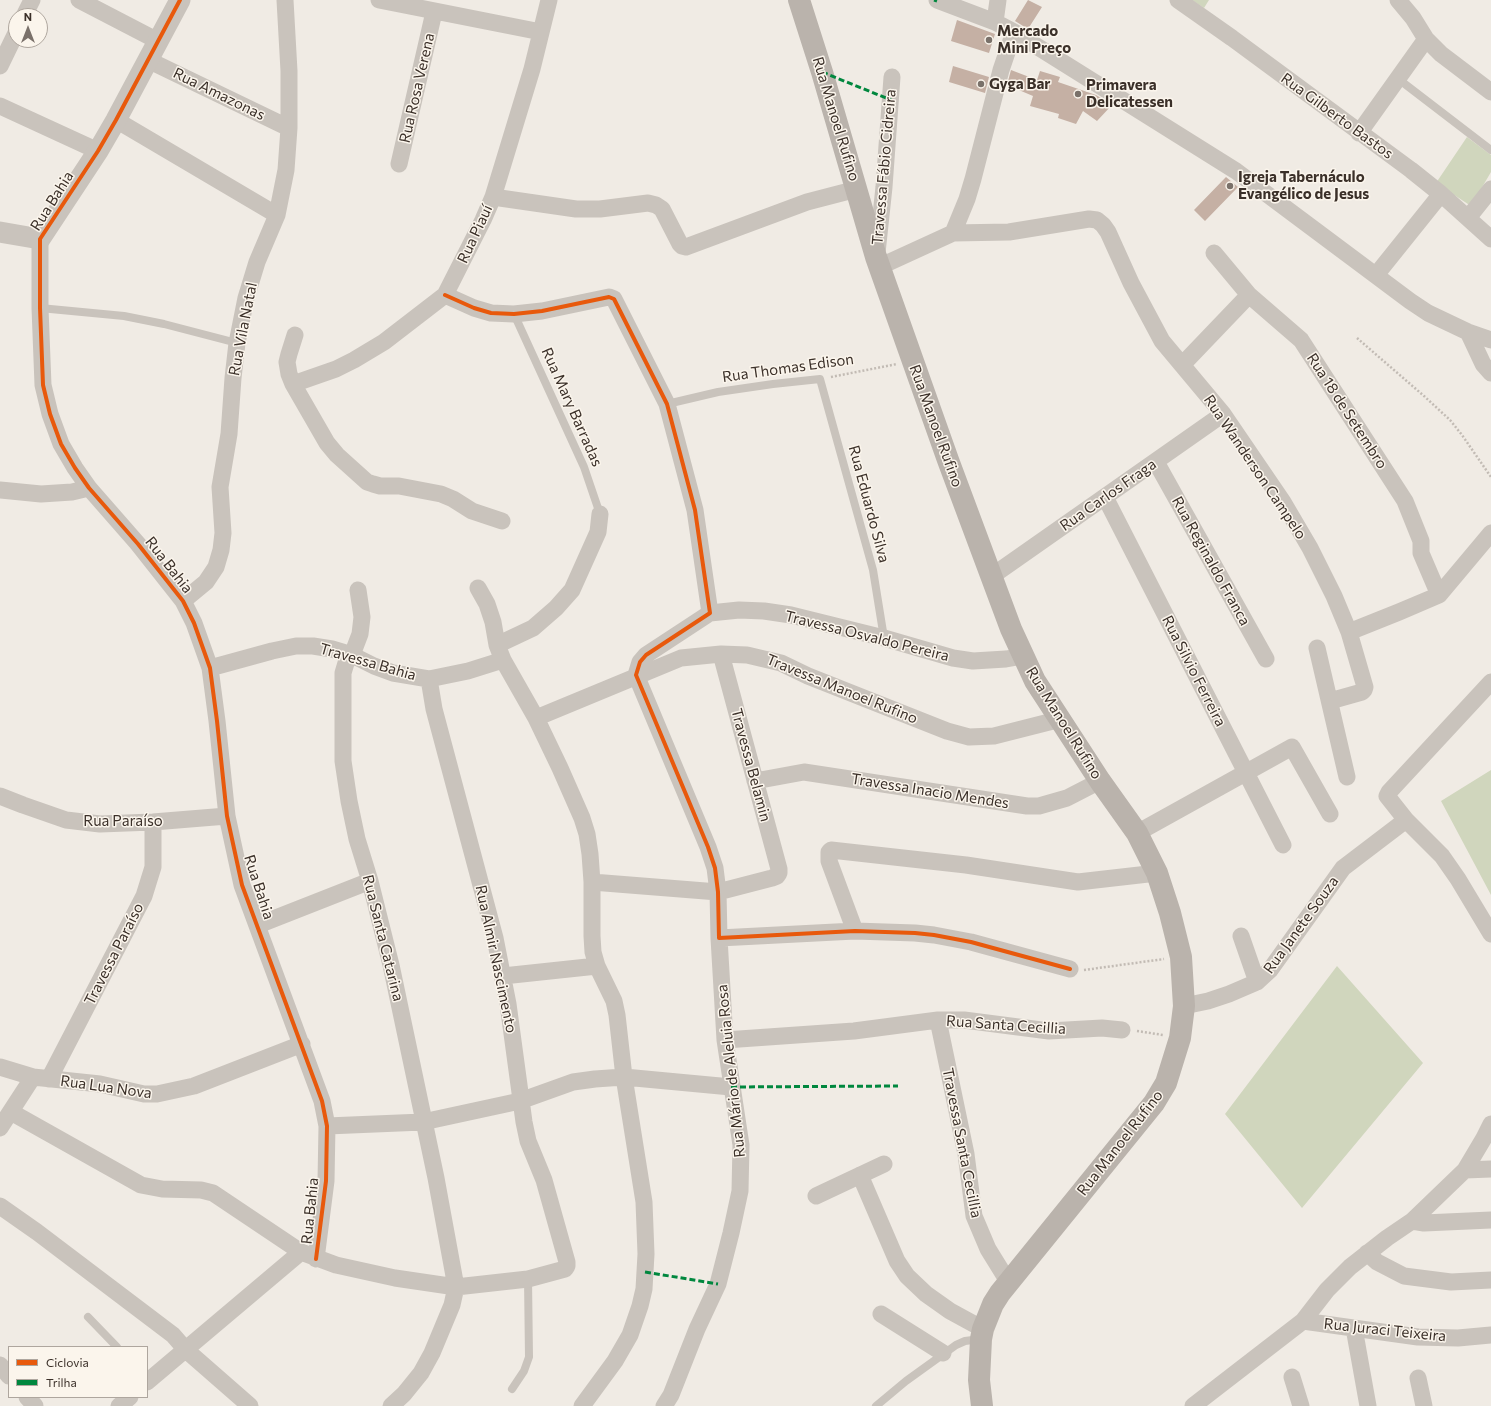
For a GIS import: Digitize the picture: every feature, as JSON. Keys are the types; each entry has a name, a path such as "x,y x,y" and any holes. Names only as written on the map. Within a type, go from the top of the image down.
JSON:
{"main road":[{"name":"Rua Manoel Rufino","path":"799,0 879,262 948,460 1011,628 1035,681 1100,781 1137,834 1157,873 1170,914 1181,957 1184,1006 1180,1038 1166,1082 1154,1103 993,1304 982,1334 979,1380 982,1406"}],"street":[{"path":"79,0 158,41"},
{"name":"Rua Bahia","path":"180,0 116,120 40,239 40,308 43,385 50,414 61,444 75,468 89,488 138,544 183,601 194,623 210,668 227,816 242,885 302,1044 322,1101 327,1126 326,1181 316,1259"},
{"name":"Rua Vila Natal","path":"183,601 206,582 216,567 221,550 223,533 220,487 229,434 237,343 246,298 257,262 277,215 286,170 289,128 290,71 285,0"},
{"path":"378,0 541,32"},
{"name":"Rua Piauí","path":"294,384 336,369 354,360 384,342 445,295 493,197 532,69 549,0"},
{"path":"937,0 995,22 1014,32 1236,171 1428,313 1468,332 1491,340"},
{"path":"995,22 998,0"},
{"name":"Rua Gilberto Bastos","path":"1178,0 1411,170 1441,194 1491,239"},
{"path":"1398,0 1413,18 1426,39 1441,54 1491,92"},
{"name":"Rua Rosa Verena","path":"399,164 434,12"},
{"path":"879,262 954,233 973,179 999,77 1014,32"},
{"path":"1359,133 1426,39"},
{"path":"0,66 9,48"},
{"name":"Rua Amazonas","path":"148,60 289,128"},
{"name":"Travessa Fábio Cidreira","path":"879,262 892,77"},
{"path":"0,106 98,150"},
{"path":"116,120 277,215"},
{"path":"493,197 576,209 600,209 648,204 656,205 662,209 682,246 686,247 807,202 857,189"},
{"path":"1468,218 1491,190"},
{"path":"1376,275 1441,194"},
{"name":"Rua Wanderson Campelo","path":"954,233 1009,232 1041,228 1090,218 1097,220 1105,229 1131,283 1162,341 1223,414 1283,502 1310,548 1334,596 1348,632 1365,684 1362,692 1330,701"},
{"path":"0,232 40,239"},
{"name":"Rua 18 de Setembro","path":"1214,253 1249,295 1301,340 1405,501 1421,541 1421,553 1439,594"},
{"path":"445,295 480,310 491,313 514,314 542,312 609,297 614,298 667,404 695,510 710,613 646,655 640,662 636,675"},
{"path":"1182,365 1249,295"},
{"path":"1468,332 1483,364 1491,373"},
{"path":"295,335 288,354 287,362 294,384 327,443 337,455 366,482 380,486 399,486 441,494 453,499 472,511 502,521"},
{"name":"Rua Carlos Fraga","path":"992,576 1223,414"},
{"name":"Rua Reginaldo Franca","path":"1156,462 1266,659"},
{"path":"0,490 41,494 72,492 89,488"},
{"name":"Rua Silvio Ferreira","path":"1105,497 1283,845"},
{"name":"Travessa Bahia","path":"210,668 272,650 296,646 313,646 332,649 352,655 374,666 393,673 428,679 468,671 500,652 533,628 556,608 572,590 589,556 598,532 600,514"},
{"path":"1348,632 1400,612 1439,594 1491,533"},
{"path":"478,588 487,604 500,652 536,718 560,768 582,818 587,834 592,882 593,952 597,966 609,989 615,1008 624,1077 644,1202 646,1254 644,1289 640,1306 630,1335 616,1361 582,1406"},
{"name":"Rua Santa Catarina","path":"358,590 362,618 360,634 343,673 343,761 357,839 370,881 391,965 436,1178 456,1287"},
{"name":"Travessa Osvaldo Pereira","path":"710,613 739,610 764,611 784,614 884,638 953,658 973,661 1006,659 1023,656"},
{"path":"1317,648 1347,777"},
{"name":"Travessa Manoel Rufino","path":"536,718 636,675 681,658 721,654 747,655 781,663 808,676 940,728 969,736 994,736 1061,719"},
{"name":"Travessa Belamin","path":"718,892 777,876 779,869 721,654"},
{"name":"Rua Mário de Aleluia Rosa","path":"636,675 708,847 715,868 718,892 725,1040 741,1145 740,1191 718,1284 697,1329 671,1395 664,1406"},
{"name":"Rua Almir Nascimento","path":"428,679 434,709 472,849 502,976 508,1004 520,1101 528,1141 544,1180 567,1262 565,1269 528,1279"},
{"path":"1491,682 1389,792 1387,796 1406,820 1442,856 1458,878 1491,934"},
{"path":"1137,834 1292,747 1330,814"},
{"name":"Travessa Inacio Mendes","path":"755,781 804,772 1027,806 1039,806 1067,798 1100,781"},
{"name":"Rua Paraíso","path":"0,796 66,820 100,824 153,822 227,816"},
{"name":"Rua Janete Souza","path":"1184,1006 1208,1001 1257,982 1270,970 1343,868 1406,820"},
{"name":"Travessa Paraíso","path":"0,1128 11,1112 41,1078 144,896 153,866 153,822"},
{"path":"855,931 828,861 829,852 831,850 966,865 1074,882 1157,873"},
{"path":"258,925 370,881"},
{"path":"592,882 718,892"},
{"path":"719,938 855,931 934,935 1014,953 1070,969"},
{"path":"1241,936 1257,982"},
{"path":"502,976 597,966"},
{"name":"Rua Santa Cecillia","path":"725,1040 854,1031 938,1020 964,1020 1049,1031 1102,1028 1122,1030"},
{"name":"Travessa Santa Cecillia","path":"938,1020 966,1154 974,1216 988,1249 1009,1283"},
{"name":"Rua Lua Nova","path":"0,1067 41,1078 100,1084 144,1094 158,1094 194,1086 302,1044"},
{"path":"327,1126 423,1122 520,1101 573,1082 624,1077 731,1087"},
{"path":"11,1112 141,1185 162,1189 195,1189 213,1193 300,1252 316,1259 362,1272 456,1287 528,1279"},
{"path":"1193,1406 1303,1321 1337,1279 1367,1253 1412,1221 1465,1170 1491,1124"},
{"path":"816,1196 884,1164"},
{"path":"1465,1170 1491,1170"},
{"path":"860,1176 897,1261 907,1276 932,1298 982,1334"},
{"path":"0,1206 32,1228 165,1328 177,1338 186,1350 250,1406"},
{"path":"1412,1221 1424,1223 1491,1220"},
{"path":"148,1381 300,1252"},
{"path":"1367,1253 1377,1262 1404,1276 1451,1282 1491,1280"},
{"path":"391,1406 404,1394 420,1373 432,1353 452,1305 456,1287"},
{"path":"881,1314 943,1353"},
{"name":"Rua Juraci Teixeira","path":"1303,1321 1418,1337 1458,1338 1491,1335"},
{"path":"1354,1328 1368,1406"},
{"path":"0,1365 8,1375"},
{"path":"1292,1377 1301,1406"},
{"path":"1418,1378 1424,1406"},
{"path":"28,1398 35,1406"},
{"path":"119,1406 129,1398"}],"lane":[{"path":"1397,78 1491,150"},
{"path":"40,308 124,316 164,324 237,343"},
{"name":"Rua Mary Barradas","path":"514,314 584,467 600,514"},
{"name":"Rua Thomas Edison","path":"667,404 718,392 820,379"},
{"name":"Rua Eduardo Silva","path":"820,379 873,570 884,638"},
{"path":"512,1389 524,1371 529,1357 528,1279"},
{"path":"88,1317 115,1346"},
{"path":"876,1406 943,1353 982,1334"}],"path":[{"path":"1357,338 1450,420 1462,434 1491,477"},
{"path":"1070,969 1083,970 1181,957"},
{"path":"1122,1030 1167,1036"}],"green space":[{"path":"1192,0 1209,0 1204,8"},
{"path":"1467,137 1491,155 1491,172 1471,206 1436,183"},
{"path":"1491,770 1491,895 1441,801"},
{"path":"1337,966 1423,1063 1302,1208 1225,1114"}],"building":[{"path":"1028,0 1042,7 1028,29 1015,21"},
{"path":"957,20 995,34 989,53 951,41"},
{"path":"953,66 989,77 985,93 949,82"},
{"path":"1011,70 1037,80 1040,71 1060,77 1058,82 1096,95 1112,105 1097,121 1083,111 1076,124 1058,118 1059,114 1030,106 1033,96 1007,85"},
{"path":"1226,177 1238,187 1205,221 1194,210"}],"marked path":[{"path":"822,72 891,100"},
{"path":"731,1087 898,1086"},
{"path":"645,1272 718,1284"}],"cycle path":[{"path":"180,0 98,151 40,239 40,308 43,385 50,414 61,444 75,468 89,488 138,544 183,601 194,623 210,668 227,816 242,885 322,1101 327,1126 326,1181 316,1259"},
{"path":"445,295 474,308 491,313 514,314 542,311 609,297 614,299 667,404 695,510 710,613 646,655 640,662 636,675 708,847 715,868 718,892 719,938 855,931 915,933 971,942 1070,969"}],"place":[{"name":"Mercado Mini Preço","path":"989,40"},
{"name":"Gyga Bar","path":"981,84"},
{"name":"Primavera Delicatessen","path":"1078,94"},
{"name":"Igreja Tabernáculo Evangélico de Jesus","path":"1230,186"}]}
